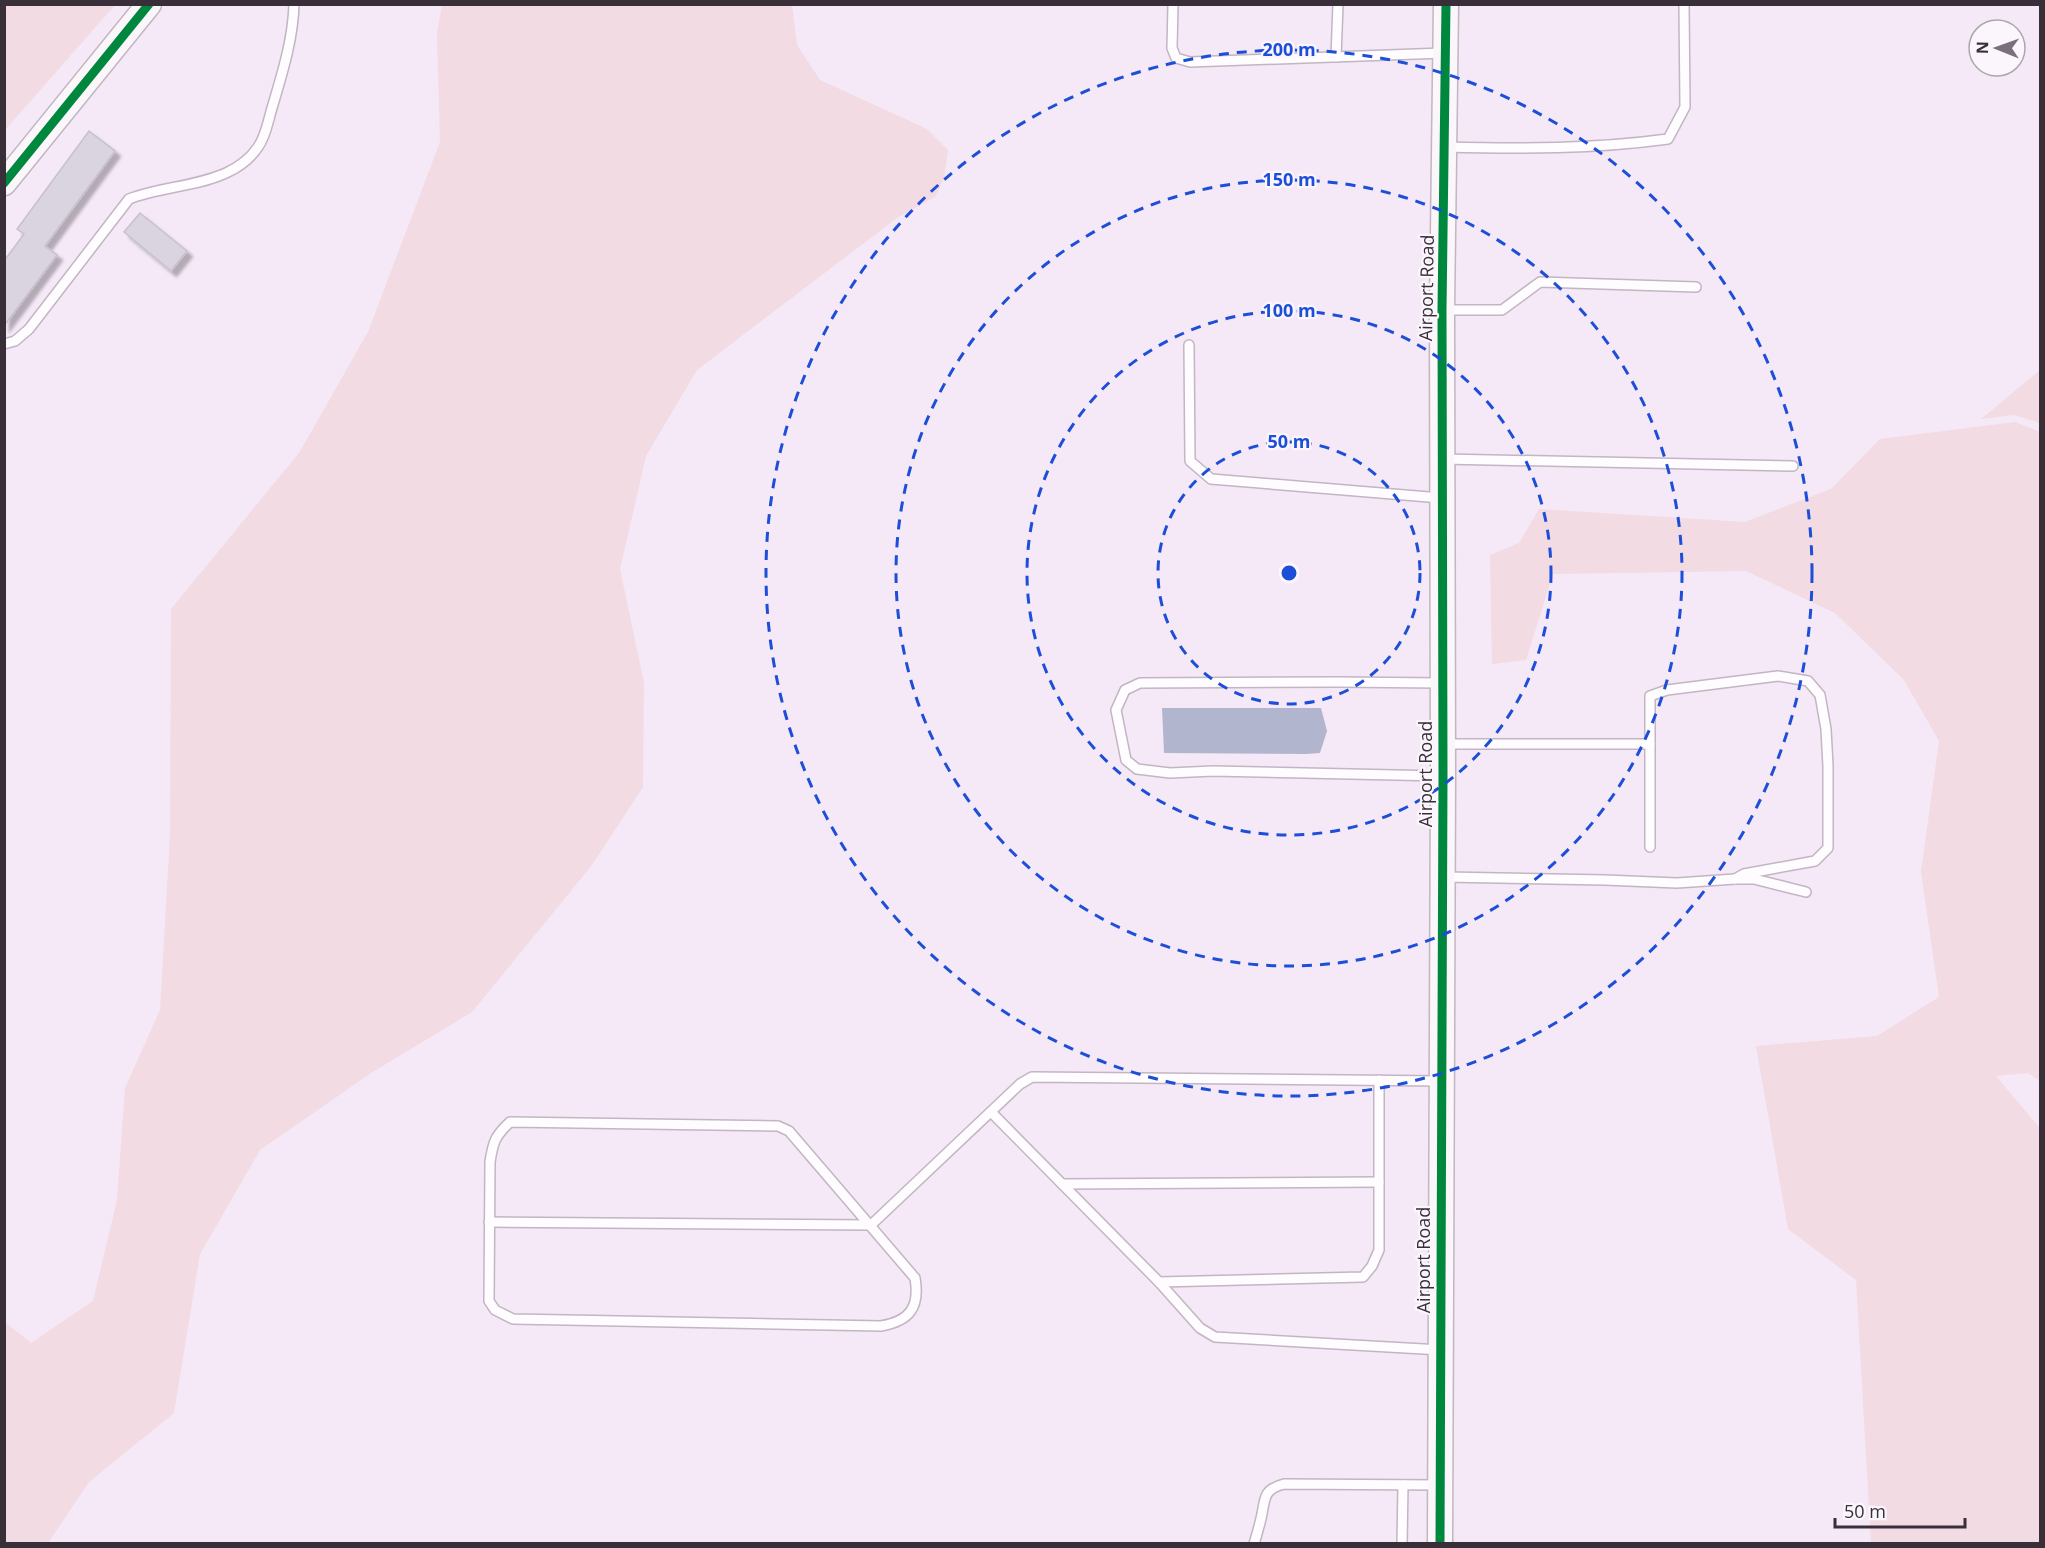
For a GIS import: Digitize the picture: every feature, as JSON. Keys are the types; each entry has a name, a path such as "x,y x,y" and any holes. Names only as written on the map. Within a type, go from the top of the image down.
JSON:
{"street":[{"path":"4,183 149,4"},
{"name":"Airport Road","path":"1440,1544 1444,499 1442,310 1446,147 1446,4"}],"lane":[{"path":"4,344 15,341 29,329 129,199 200,182 225,173 242,165 259,146 285,63 294,4"},
{"path":"1173,4 1172,48 1176,58 1190,62 1446,53"},
{"path":"1336,57 1338,4"},
{"path":"1446,147 1533,148 1624,145 1668,139 1685,107 1684,4"},
{"path":"1442,310 1502,310 1540,282 1696,286"},
{"path":"1189,345 1190,461 1211,479 1444,499"},
{"path":"1443,459 1793,466"},
{"path":"1650,847 1650,696 1667,690 1778,676 1808,681 1820,695 1826,729 1828,848 1815,861 1744,874 1735,879"},
{"path":"1443,683 1140,683 1125,690 1116,710 1126,760 1137,769 1170,773 1213,771 1443,776"},
{"path":"1443,744 1650,744"},
{"path":"1442,877 1605,880 1677,884 1754,879 1806,892"},
{"path":"489,1222 871,1225 1020,1084 1032,1077 1442,1081"},
{"path":"1159,1282 1363,1277 1372,1266 1379,1250 1379,1080"},
{"path":"991,1112 1159,1282 1200,1328 1215,1337 1441,1350"},
{"path":"510,1122 778,1125 789,1131 871,1225 915,1278 918,1295 912,1309 899,1323 881,1326 513,1319 495,1310 489,1301 490,1162 492,1146 497,1134 510,1122"},
{"path":"1062,1184 1379,1182"},
{"path":"1254,1544 1265,1496 1273,1487 1284,1484 1440,1485"},
{"path":"1401,1544 1402,1485"}],"shaded area":[{"path":"4,5 115,5 5,130"},
{"path":"442,5 792,5 797,45 820,80 927,129 948,150 944,178 935,197 897,218 697,370 646,456 620,569 644,683 643,787 592,865 472,1012 371,1073 260,1150 200,1254 174,1413 89,1482 48,1543 5,1543 5,1322 31,1343 93,1301 117,1200 125,1088 160,1010 170,836 171,609 299,453 368,332 440,142 437,32"},
{"path":"2040,370 2040,423 2014,415 1981,419"},
{"path":"2015,422 2040,432 2040,1081 2028,1073 1996,1076 2040,1128 2040,1543 1871,1543 1856,1280 1788,1229 1756,1046 1877,1036 1939,997 1921,872 1939,741 1904,680 1835,613 1746,571 1553,574 1526,660 1492,664 1490,555 1519,543 1539,509 1745,522 1831,489 1880,439"}],"water":[{"path":"1162,708 1321,708 1327,731 1320,753 1164,753"}],"building":[{"path":"89,131 115,151 45,246 57,255 4,326 4,261 24,234 17,229"},
{"path":"140,213 187,251 171,271 124,232"}],"cycle path":[{"path":"4,183 149,4"},
{"path":"1440,1544 1442,310 1446,4"}]}
